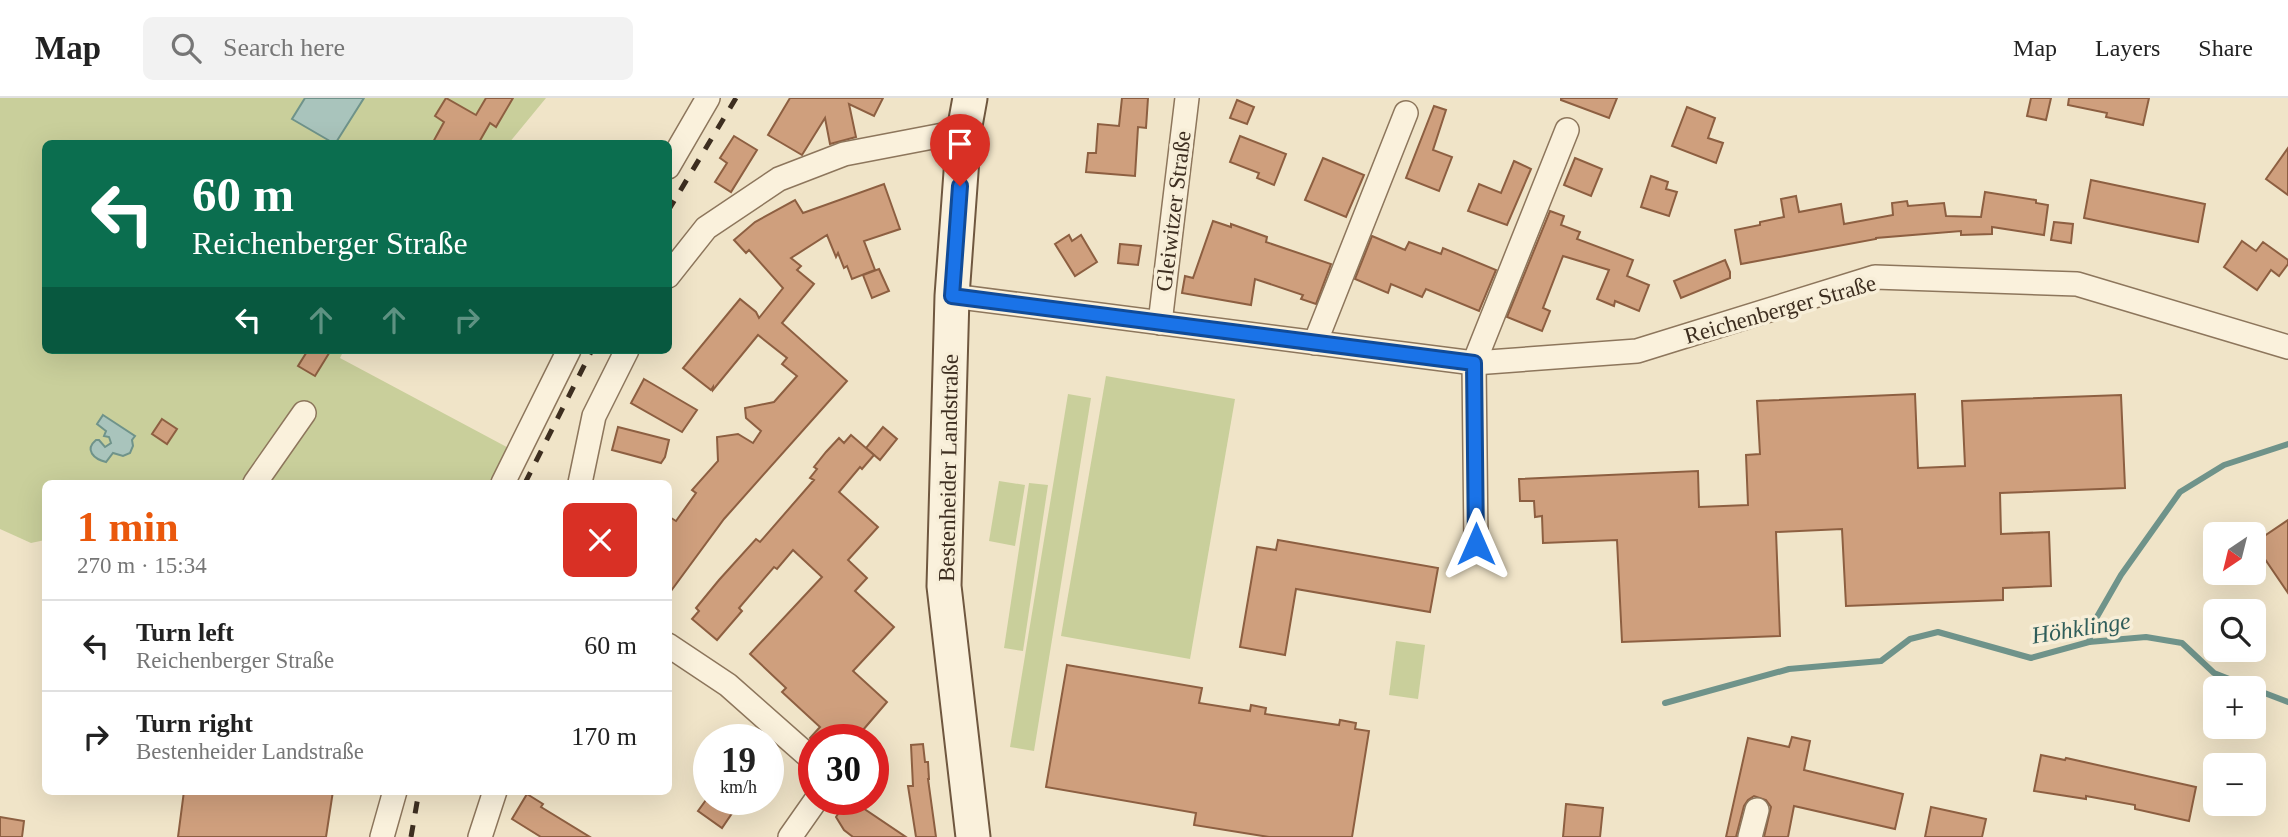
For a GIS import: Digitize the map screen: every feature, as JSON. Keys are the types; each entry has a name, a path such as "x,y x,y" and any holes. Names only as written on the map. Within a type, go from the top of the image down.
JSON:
{"main road":[{"name":"Bestenheider Landstraße","path":"970,98 964,131 952,296 944,586 973,837"}],"street":[{"path":"672,160 708,98"},
{"name":"Gleiwitzer Straße","path":"1160,323 1187,98"},
{"path":"1315,343 1406,113"},
{"path":"1476,544 1474,363 1567,130"},
{"path":"672,271 706,228 779,179 844,154 964,131"},
{"name":"Reichenberger Straße","path":"952,296 1474,363 1637,351 1875,277 2077,284 2288,346"},
{"path":"504,480 567,354"},
{"path":"581,480 594,416 625,354"},
{"path":"258,480 304,413"},
{"path":"672,648 728,685 798,747"},
{"path":"382,837 394,795"},
{"path":"485,835 494,795"},
{"path":"1750,837 1757,810"},
{"path":"790,837 805,815"}],"green space":[{"path":"0,98 546,98 511,140 42,140 42,354 342,354 340,358 518,453 504,480 42,480 42,541 31,543 0,529"},
{"path":"1106,376 1235,399 1190,659 1061,636"},
{"path":"1068,394 1091,398 1034,751 1010,747"},
{"path":"999,481 1025,485 1015,546 989,541"},
{"path":"1029,483 1048,485 1023,651 1004,648"},
{"path":"1396,641 1425,645 1418,699 1389,695"}],"water":[{"path":"305,98 364,98 338,140 328,140 292,119"},
{"path":"103,415 135,436 130,453 123,456 113,453 106,462 98,459 91,451 96,440 105,447 111,443 109,437 104,436 106,431 97,424"}],"building":[{"path":"446,98 476,115 486,98 513,98 496,127 490,123 480,140 434,140 444,122 435,116"},
{"path":"790,98 883,98 874,116 849,104 856,137 830,144 825,118 802,155 768,135"},
{"path":"1122,98 1148,98 1146,128 1138,127 1135,176 1086,172 1088,153 1096,153 1098,124 1119,126"},
{"path":"1561,98 1617,98 1609,118"},
{"path":"2031,98 2051,98 2046,120 2027,116"},
{"path":"2069,98 2149,98 2143,125 2106,117 2107,113 2068,105"},
{"path":"1237,100 1254,107 1247,124 1230,118"},
{"path":"1434,106 1446,110 1433,150 1452,157 1439,191 1406,178"},
{"path":"1687,107 1715,118 1708,138 1723,143 1716,163 1672,146"},
{"path":"734,136 757,150 731,192 715,182 727,163 720,158"},
{"path":"1240,136 1286,154 1274,185 1257,178 1259,173 1230,162"},
{"path":"2288,148 2288,195 2266,179"},
{"path":"1323,158 1364,175 1346,217 1305,200"},
{"path":"1575,158 1602,169 1591,196 1564,185"},
{"path":"1514,161 1531,169 1507,225 1468,211 1479,184 1501,193"},
{"path":"1651,176 1668,182 1666,189 1677,192 1669,216 1641,207"},
{"path":"2091,180 2205,204 2198,242 2084,218"},
{"path":"884,184 900,229 864,241 875,270 852,279 838,253 836,257 827,235 791,258 801,266 797,270 814,284 782,323 847,381 724,519 672,590 672,518 676,521 696,493 692,490 718,461 717,437 738,434 753,443 761,431 746,418 745,408 774,402 797,376 782,364 787,358 758,335 713,390 713,387 711,390 683,368 740,299 756,312 759,318 783,288 749,250 746,253 734,240 755,222 795,200 803,213"},
{"path":"1985,192 2036,200 2036,203 2048,205 2044,235 1992,227 1992,234 1961,235 1961,231 1876,238 1741,264 1735,230 1784,217 1781,199 1796,196 1799,212 1841,204 1844,224 1893,215 1892,203 1907,201 1908,206 1944,203 1946,216 1981,217"},
{"path":"1550,211 1564,216 1561,225 1580,232 1577,239 1633,260 1627,276 1649,285 1639,311 1615,301 1614,306 1597,299 1609,270 1563,256 1543,308 1550,311 1542,331 1507,317"},
{"path":"1213,221 1231,227 1231,224 1267,237 1266,242 1331,264 1316,304 1301,299 1303,295 1255,279 1251,305 1182,293 1185,276 1193,278"},
{"path":"2054,222 2073,224 2071,243 2051,240"},
{"path":"1069,235 1072,241 1081,235 1097,262 1075,276 1055,244"},
{"path":"1372,236 1405,250 1409,242 1441,254 1443,248 1496,270 1479,311 1426,289 1422,297 1391,284 1388,293 1355,279"},
{"path":"2242,241 2256,251 2263,242 2288,260 2288,264 2279,276 2271,270 2257,290 2224,267"},
{"path":"1120,244 1141,246 1138,265 1118,263"},
{"path":"1725,260 1730,278 1681,298 1674,281"},
{"path":"879,269 889,291 872,298 863,275"},
{"path":"306,354 329,354 315,376 298,366"},
{"path":"644,379 697,410 682,432 631,403"},
{"path":"1915,394 1918,468 1965,466 1962,401 2121,395 2125,488 2000,493 2001,534 2049,532 2051,586 2003,588 2003,600 1846,606 1842,529 1776,532 1780,636 1622,642 1617,540 1543,543 1542,516 1535,517 1534,501 1520,501 1519,479 1698,471 1699,507 1748,505 1746,455 1760,454 1757,401"},
{"path":"162,419 177,429 167,444 152,434"},
{"path":"618,427 669,440 661,463 612,450"},
{"path":"883,427 897,439 880,460 866,448"},
{"path":"851,435 874,455 839,492 878,527 848,560 867,578 855,591 894,627 853,671 887,702 868,724 817,724 782,692 786,688 750,654 822,577 793,550 777,569 774,567 739,608 742,611 717,640 692,619 699,611 696,608 719,580 756,539 760,542 814,480 810,478 817,469 814,467 826,452 839,438 844,443"},
{"path":"2288,520 2288,593 2266,561 2266,535"},
{"path":"1278,540 1438,568 1430,612 1296,589 1285,655 1240,647 1257,547 1276,550"},
{"path":"1067,665 1202,688 1199,703 1250,711 1251,705 1266,708 1265,714 1339,725 1340,720 1356,723 1355,729 1369,731 1352,837 1269,837 1194,825 1196,813 1046,787"},
{"path":"1792,737 1810,741 1804,770 1903,794 1895,829 1794,806 1788,837 1764,837 1771,807 1766,800 1754,796 1744,806 1736,837 1726,837 1748,738 1789,747"},
{"path":"923,744 925,762 928,762 936,837 916,837 908,786 913,786 911,745"},
{"path":"2041,755 2065,760 2066,758 2196,787 2189,821 2135,809 2135,805 2086,796 2086,799 2034,791"},
{"path":"183,795 332,795 326,837 178,837"},
{"path":"529,795 543,804 541,807 590,837 541,837 512,819"},
{"path":"1566,804 1603,808 1600,837 1563,837"},
{"path":"1931,807 1986,819 1982,837 1925,837"},
{"path":"704,815 731,815 722,828"},
{"path":"873,815 906,837 853,837 844,830 836,817"},
{"path":"0,817 24,821 22,837 0,837"}],"waterway":[{"path":"2089,642 2094,622 2121,575 2180,492 2224,465 2288,444"},
{"name":"Höhklinge","path":"1665,703 1789,669 1881,661 1910,639 1938,632 2031,658 2089,642 2146,637 2182,643 2214,673 2222,676"},
{"name":"Höhklinge","path":"2266,694 2288,702"}],"railway":[{"path":"672,204 736,98"},
{"path":"527,480 590,354"},
{"path":"411,837 418,795"}],"route":[{"path":"960,186 952,296 1474,363 1476,544"}]}
